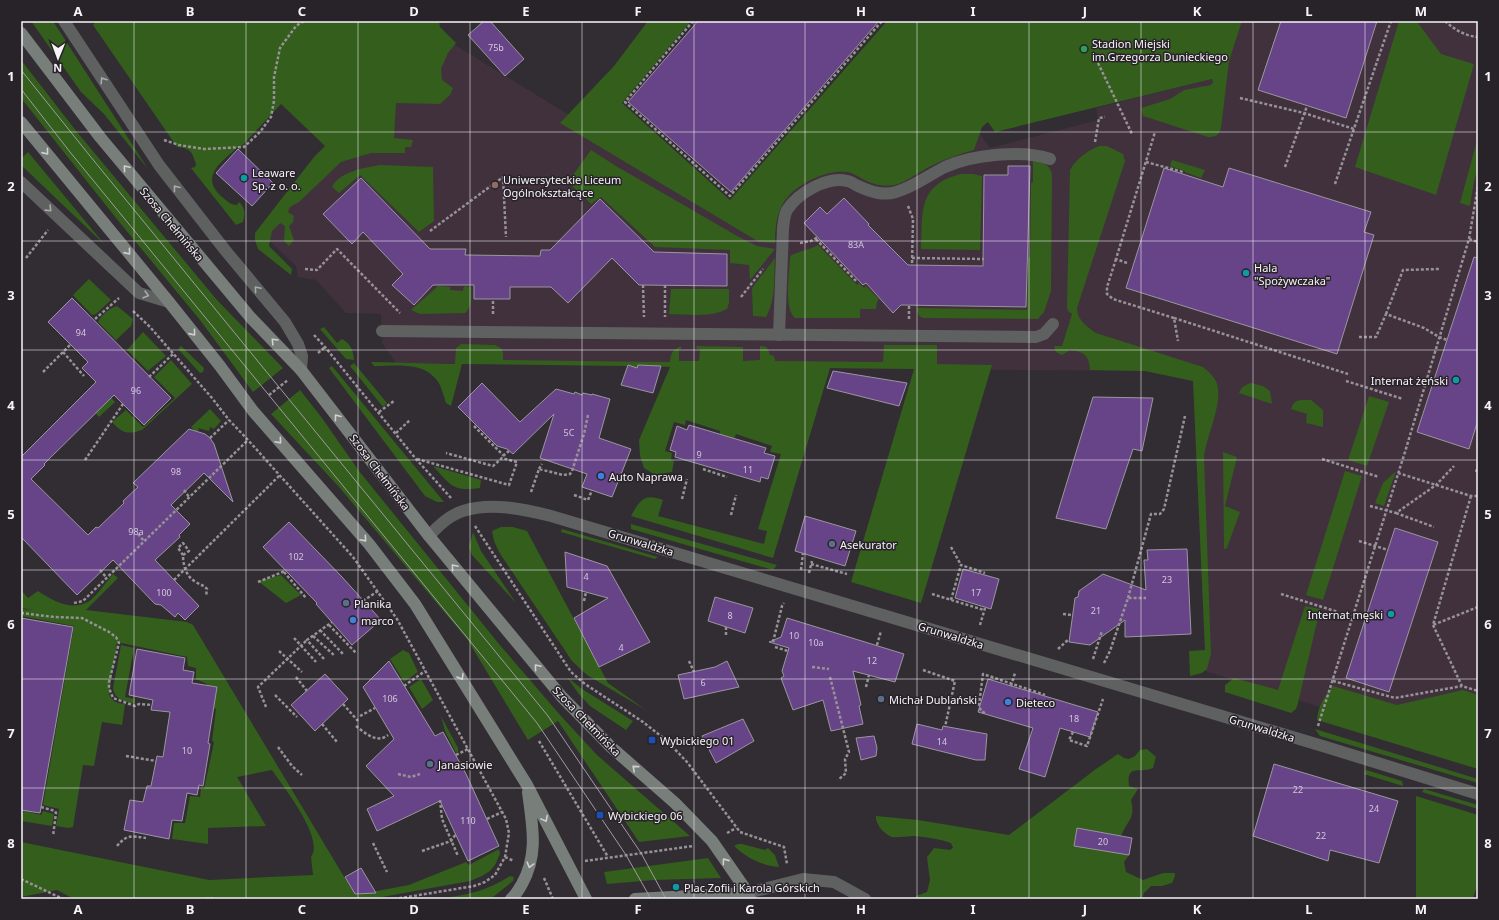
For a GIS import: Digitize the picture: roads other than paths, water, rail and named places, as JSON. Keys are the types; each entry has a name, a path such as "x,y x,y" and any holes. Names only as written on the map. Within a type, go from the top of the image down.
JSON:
{"main road":[{"name":"Szosa Chełmińska","path":"21,33 100,137 251,318 301,370 429,536 562,696 611,747 675,803 712,842 749,896"},
{"path":"21,122 169,302 220,366 253,411 369,544 414,604 527,785 586,899"},
{"path":"512,899 525,879 530,867 534,839 527,785"},
{"path":"635,899 749,896"}],"street":[{"path":"64,21 159,165 225,250 285,322 298,344 302,356 301,370"},
{"path":"779,335 783,228 786,212 806,191 834,181 848,181 868,191 882,194 899,191 945,167 976,157 1031,154 1050,159"},
{"path":"21,182 139,293 169,302"},
{"path":"382,331 1036,337 1044,334 1053,324"},
{"name":"Grunwaldzka","path":"429,536 451,516 463,511 500,507 524,509 1326,747 1478,794"},
{"path":"749,896 793,881 804,879 834,882 865,899"}],"tram line":[{"path":"21,70 548,716 641,853 666,899"},
{"path":"21,89 70,152 537,723 626,855 651,899"}],"place":[{"name":"Stadion Miejski im.Grzegorza Dunieckiego","path":"1084,49"},
{"name":"Leaware Sp. z o. o.","path":"244,178"},
{"name":"Uniwersyteckie Liceum Ogólnokształcące","path":"495,185"},
{"name":"Hala \"Spożywczaka\"","path":"1246,273"},
{"name":"Internat żeński","path":"1456,380"},
{"name":"Auto Naprawa","path":"601,476"},
{"name":"Asekurator","path":"832,544"},
{"name":"Planika","path":"346,603"},
{"name":"Internat męski","path":"1391,614"},
{"name":"marco","path":"353,620"},
{"name":"Michał Dublański","path":"881,699"},
{"name":"Dieteco","path":"1008,702"},
{"name":"Wybickiego 01","path":"652,740"},
{"name":"Janasiowie","path":"430,764"},
{"name":"Wybickiego 06","path":"600,815"},
{"name":"Plac Zofii i Karola Górskich","path":"676,887"}]}
